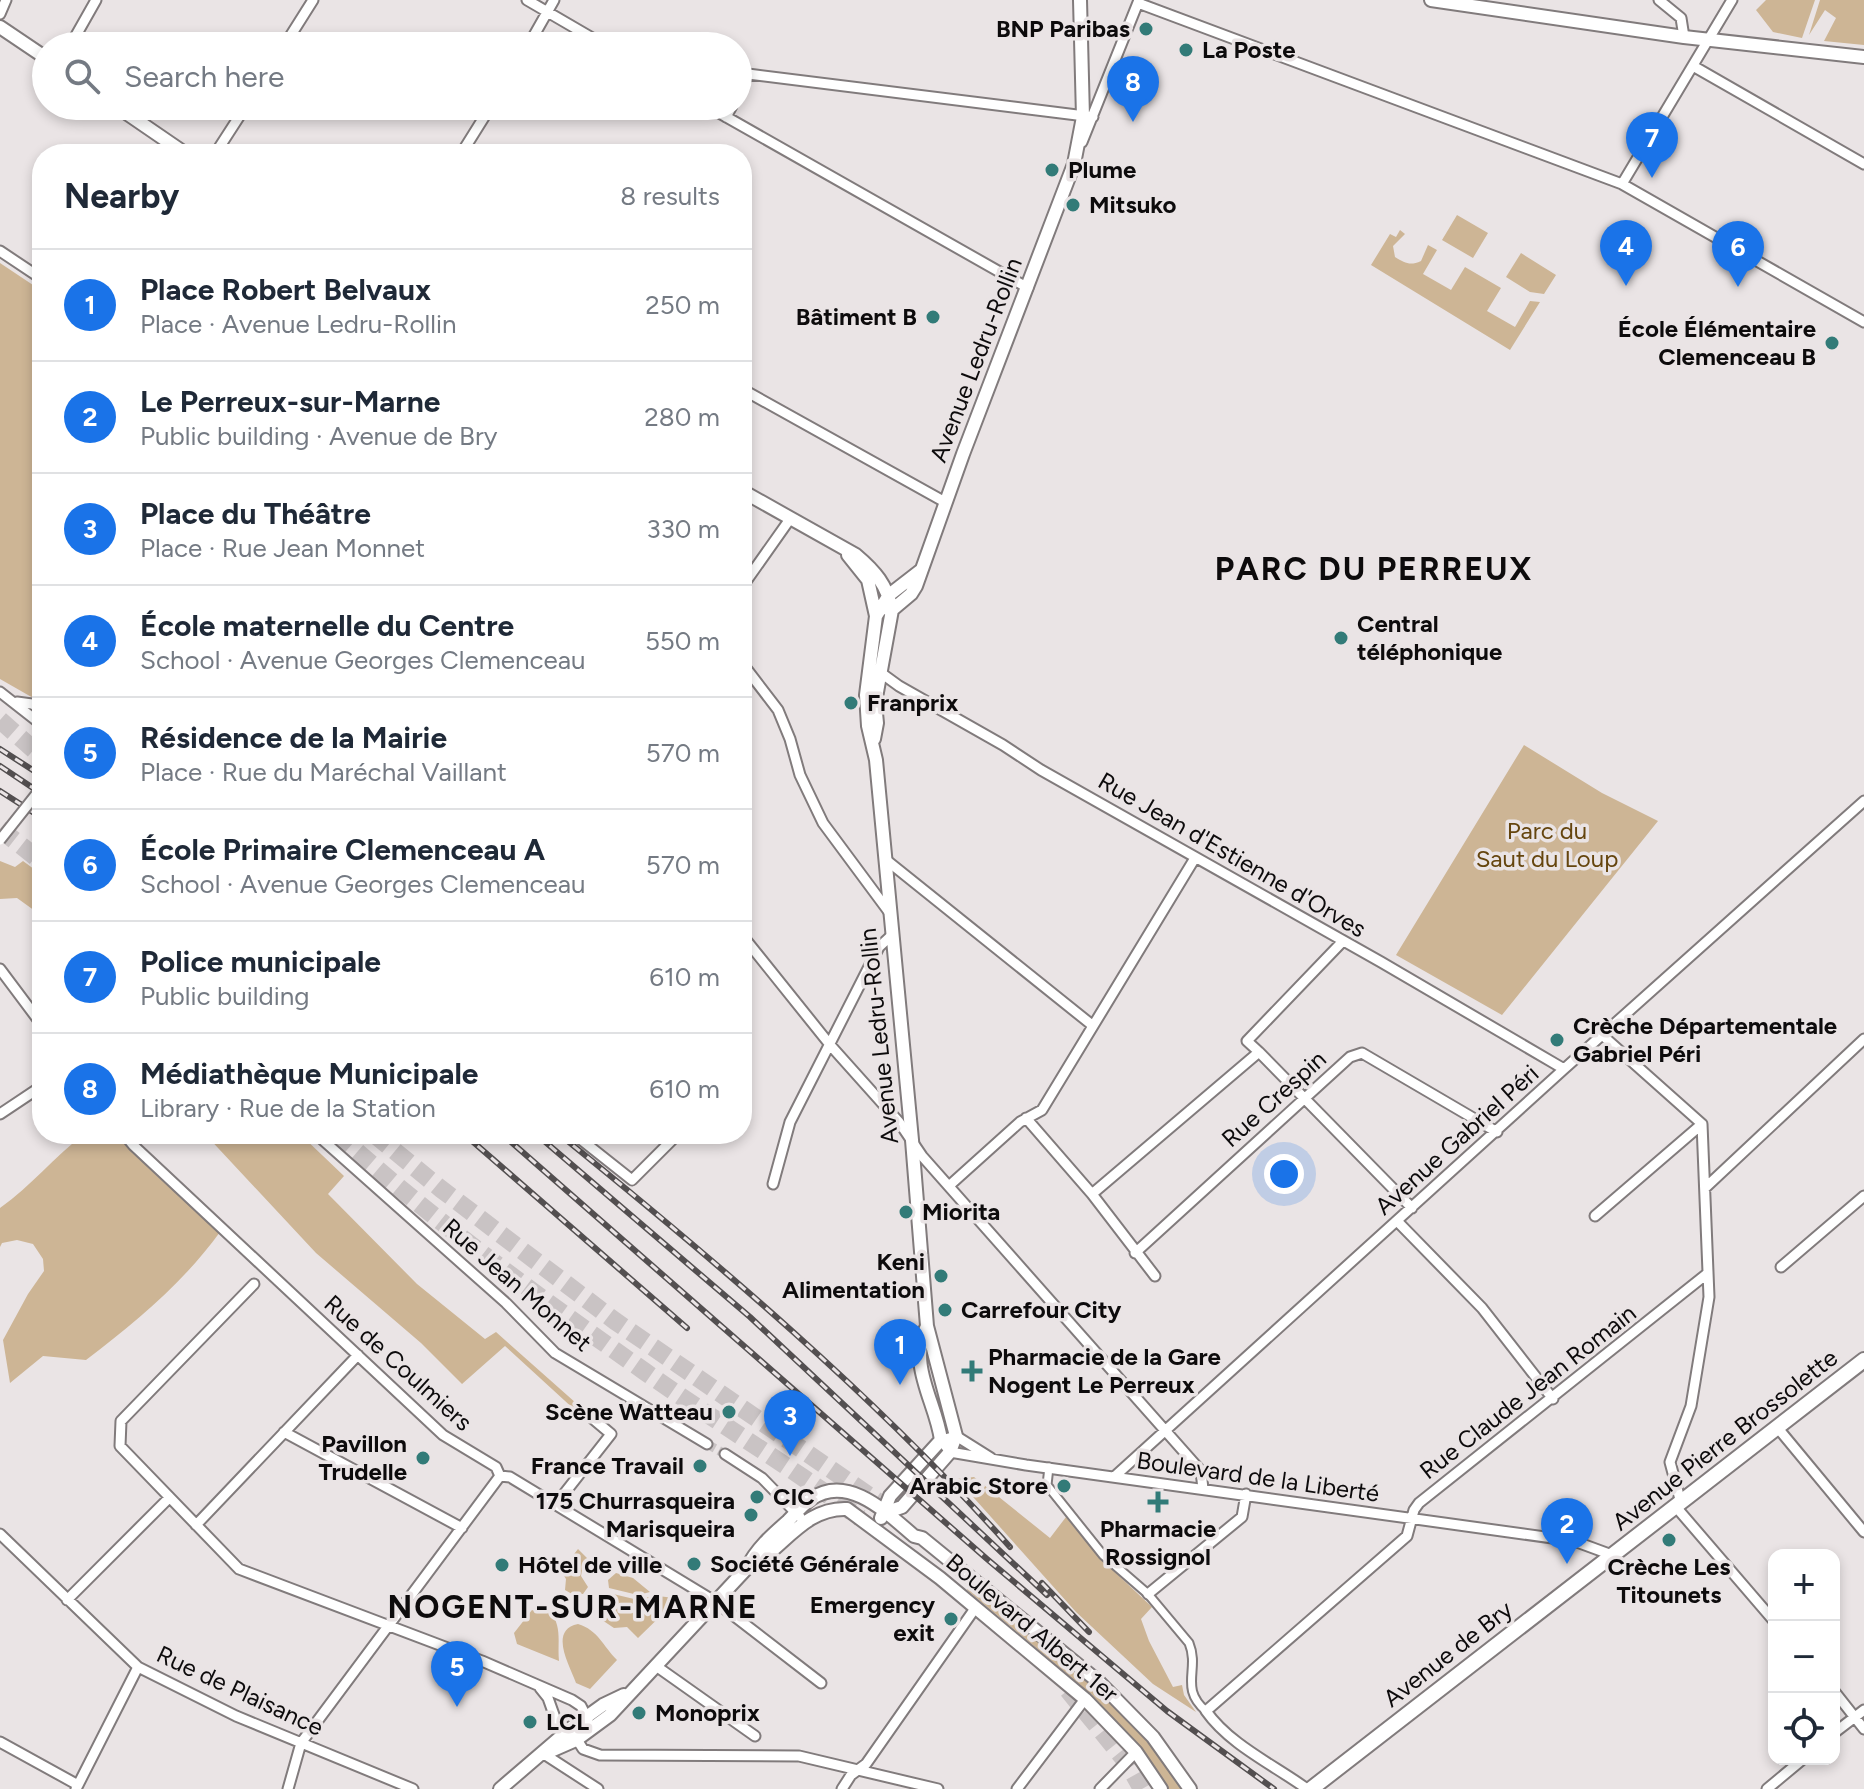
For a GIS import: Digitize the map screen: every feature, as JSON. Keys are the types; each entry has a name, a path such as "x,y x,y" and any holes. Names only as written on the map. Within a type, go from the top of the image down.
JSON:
{"main road":[{"name":"Avenue Pierre Brossolette","path":"1612,1555 1864,1360"},
{"name":"Avenue de Bry","path":"1309,1789 1612,1555"}],"street":[{"path":"0,14 6,0"},
{"path":"78,32 96,0"},
{"path":"293,32 313,0"},
{"path":"527,0 582,32"},
{"path":"537,32 554,0"},
{"name":"Avenue Ledru-Rollin","path":"874,742 868,726 866,695 874,636 887,607 920,571 1074,164 1088,117 1080,0"},
{"path":"1431,0 1684,37 1864,57"},
{"path":"1659,0 1681,18 1684,37"},
{"path":"1622,184 1732,0"},
{"path":"752,75 1088,117 1139,2 1622,184 1864,322"},
{"path":"0,27 32,49"},
{"path":"1693,66 1864,164"},
{"path":"136,120 171,144"},
{"path":"221,144 237,120"},
{"path":"467,144 482,120"},
{"path":"731,120 1028,288"},
{"path":"0,251 32,272"},
{"path":"752,395 945,502"},
{"path":"752,497 856,555 873,569 887,607"},
{"path":"752,573 790,519"},
{"path":"844,550 887,607"},
{"name":"Avenue Ledru-Rollin","path":"887,607 889,637 875,703 877,723 874,742 927,1326 956,1436"},
{"name":"Avenue Ledru-Rollin","path":"874,636 877,645 876,668 882,674"},
{"name":"Rue Jean d'Estienne d'Orves","path":"882,674 1564,1069"},
{"path":"752,676 778,710 800,775 823,823 889,912"},
{"path":"0,692 32,717"},
{"path":"14,702 32,704"},
{"path":"0,840 32,800"},
{"name":"Avenue Gabriel Péri","path":"1114,1477 1864,801"},
{"path":"950,1185 1026,1118 1042,1110 1195,858"},
{"path":"885,859 1092,1025"},
{"path":"773,1184 790,1122 879,947 892,935"},
{"path":"1343,941 1247,1041 1412,1208"},
{"path":"752,947 922,1156 1201,1471 1203,1489"},
{"path":"0,969 32,1012"},
{"path":"1602,1035 1702,1124 1709,1297 1691,1406 1670,1462 1678,1505 1768,1614"},
{"path":"1705,1188 1864,1039"},
{"path":"1092,1194 1259,1052"},
{"name":"Rue Crespin","path":"1135,1253 1350,1057 1362,1053 1497,1132"},
{"path":"0,1114 32,1093"},
{"path":"1026,1118 1092,1194 1155,1276"},
{"path":"1595,1216 1702,1124"},
{"name":"Rue de Coulmiers","path":"132,1144 443,1435 496,1467 500,1476 510,1477 716,1602 821,1683"},
{"name":"Rue Jean Monnet","path":"327,1144 506,1303 555,1353 707,1444"},
{"path":"587,1144 632,1180 664,1144"},
{"path":"1781,1267 1864,1196"},
{"path":"1397,1221 1482,1308 1553,1399"},
{"name":"Rue Claude Jean Romain","path":"1206,1711 1407,1536 1419,1503 1708,1273"},
{"path":"254,1284 121,1421 120,1446 239,1569 538,1685 581,1706 589,1723"},
{"path":"927,1326 920,1339 921,1371 941,1440 950,1452"},
{"name":"Avenue Ledru-Rollin","path":"920,1339 938,1374"},
{"path":"196,1525 358,1355"},
{"path":"556,1504 611,1434 586,1413"},
{"path":"1777,1427 1864,1532"},
{"path":"284,1432 462,1528"},
{"path":"875,1527 890,1496 941,1440 956,1436"},
{"path":"884,1513 902,1507 950,1452 956,1436"},
{"name":"Boulevard de la Liberté","path":"956,1436 991,1458"},
{"name":"Boulevard de la Liberté","path":"950,1452 1574,1541 1612,1555"},
{"path":"500,1789 589,1723 603,1705 628,1693 747,1568 759,1562 801,1517 762,1478 725,1454"},
{"path":"1049,1467 1047,1485 1056,1497 1103,1555 1148,1594 1189,1643 1193,1652 1191,1691 1196,1703 1234,1739 1309,1789"},
{"path":"288,1789 301,1743 500,1476"},
{"name":"Boulevard Albert 1er","path":"801,1517 811,1499 839,1490 859,1494 914,1536 922,1538"},
{"path":"1148,1594 1242,1517 1246,1494"},
{"path":"67,1600 169,1498"},
{"name":"Boulevard Albert 1er","path":"902,1507 922,1538 1100,1683 1153,1737 1190,1789"},
{"name":"Boulevard Albert 1er","path":"801,1517 847,1509 875,1527 1085,1699 1136,1752 1161,1789"},
{"name":"Rue de Plaisance","path":"0,1534 138,1667 236,1716 413,1789"},
{"path":"842,1789 851,1775 866,1764 976,1607"},
{"path":"656,1666 755,1736"},
{"path":"0,1742 77,1787 138,1667"},
{"path":"538,1685 568,1738 583,1749 600,1755 799,1756 938,1789"},
{"path":"1836,1693 1864,1729"},
{"path":"1017,1789 1085,1699"},
{"path":"1840,1728 1864,1710"},
{"path":"1100,1789 1136,1752"},
{"path":"544,1754 598,1789"},
{"path":"1767,1789 1796,1765"}],"green space":[{"path":"1766,0 1815,0 1802,38 1773,32 1756,10"},
{"path":"1820,0 1864,0 1864,45 1824,41 1836,18 1825,10 1809,35"},
{"path":"1457,215 1488,233 1473,258 1442,240"},
{"path":"1400,230 1405,234 1393,246 1395,257 1414,263 1421,261 1428,245 1437,250 1423,274 1451,290 1465,267 1501,288 1487,311 1515,327 1530,301 1540,302 1510,350 1371,265 1390,234 1396,237"},
{"path":"1521,253 1556,275 1544,294 1530,292 1506,277"},
{"path":"0,263 32,284 32,697 0,679"},
{"name":"Parc du Saut du Loup","path":"1524,745 1602,793 1658,821 1502,1015 1396,955"},
{"path":"0,861 15,867 23,861 32,868 32,909 17,898 0,899"},
{"path":"72,1144 127,1144 157,1176 220,1232 158,1301 86,1360 43,1356 10,1383 3,1340 44,1271 43,1259 33,1244 17,1240 2,1243 0,1247 0,1208"},
{"path":"214,1144 310,1144 344,1176 328,1194 417,1284 485,1339 496,1332 603,1427 600,1433 505,1346 462,1384 421,1343 316,1253"},
{"path":"974,1477 1050,1538 1066,1517 1101,1559 1152,1607 1141,1619 1149,1641 1173,1687 1182,1685 1184,1695 1196,1712 1153,1684 1076,1612 957,1479"},
{"path":"578,1549 589,1560 583,1565 581,1576 588,1587 583,1594 572,1594 565,1590 566,1579 561,1571"},
{"path":"616,1573 633,1578 650,1592 638,1595 609,1588 608,1580"},
{"path":"968,1588 1031,1632 1104,1693 1183,1789 1166,1789 1124,1731 1091,1694"},
{"path":"609,1593 634,1599 674,1598 674,1603 638,1638 627,1627 614,1628 599,1618 597,1598"},
{"path":"532,1610 539,1613 549,1611 553,1616 558,1628 559,1661 517,1644 514,1633"},
{"path":"578,1624 595,1634 617,1660 590,1689 576,1683 564,1649 564,1633"}],"tunnel":[{"path":"0,720 32,748"},
{"path":"0,829 32,854"},
{"path":"349,1144 448,1227 526,1286 644,1371 860,1518"},
{"path":"386,1144 615,1321 884,1506"},
{"path":"707,1444 725,1454"},
{"path":"1068,1690 1128,1764 1142,1789"}],"railway":[{"path":"0,749 32,770"},
{"path":"0,766 32,787"},
{"path":"0,791 32,812"},
{"path":"475,1144 687,1328"},
{"path":"513,1144 987,1559 1167,1711 1274,1789"},
{"path":"548,1144 750,1317 1047,1595"},
{"path":"571,1144 793,1332 905,1436 1010,1547"},
{"path":"1042,1583 1089,1632"}],"place":[{"name":"BNP Paribas","path":"1146,29"},
{"name":"La Poste","path":"1186,50"},
{"name":"Médiathèque Municipale","path":"1133,122"},
{"name":"Plume","path":"1052,170"},
{"name":"Police municipale","path":"1652,178"},
{"name":"Mitsuko","path":"1073,205"},
{"name":"École maternelle du Centre","path":"1626,286"},
{"name":"École Primaire Clemenceau A","path":"1738,287"},
{"name":"Bâtiment B","path":"933,317"},
{"name":"École Élémentaire Clemenceau B","path":"1832,343"},
{"name":"Central téléphonique","path":"1341,638"},
{"name":"Franprix","path":"851,703"},
{"name":"Crèche Départementale Gabriel Péri","path":"1557,1040"},
{"name":"Miorita","path":"906,1212"},
{"name":"Keni Alimentation","path":"941,1276"},
{"name":"Carrefour City","path":"945,1310"},
{"name":"Pharmacie de la Gare Nogent Le Perreux","path":"972,1371"},
{"name":"Place Robert Belvaux","path":"900,1385"},
{"name":"Scène Watteau","path":"729,1412"},
{"name":"Place du Théâtre","path":"790,1456"},
{"name":"Pavillon Trudelle","path":"423,1458"},
{"name":"France Travail","path":"700,1466"},
{"name":"Arabic Store","path":"1064,1486"},
{"name":"CIC","path":"757,1497"},
{"name":"Pharmacie Rossignol","path":"1158,1502"},
{"name":"175 Churrasqueira Marisqueira","path":"751,1515"},
{"name":"Crèche Les Titounets","path":"1669,1540"},
{"name":"Société Générale","path":"694,1564"},
{"name":"Le Perreux-sur-Marne","path":"1567,1564"},
{"name":"Hôtel de ville","path":"502,1565"},
{"name":"Emergency exit","path":"951,1619"},
{"name":"Résidence de la Mairie","path":"457,1707"},
{"name":"Monoprix","path":"639,1713"},
{"name":"LCL","path":"530,1722"}],"district":[{"name":"PARC DU PERREUX","path":"1374,569"},
{"name":"NOGENT-SUR-MARNE","path":"573,1607"}]}
